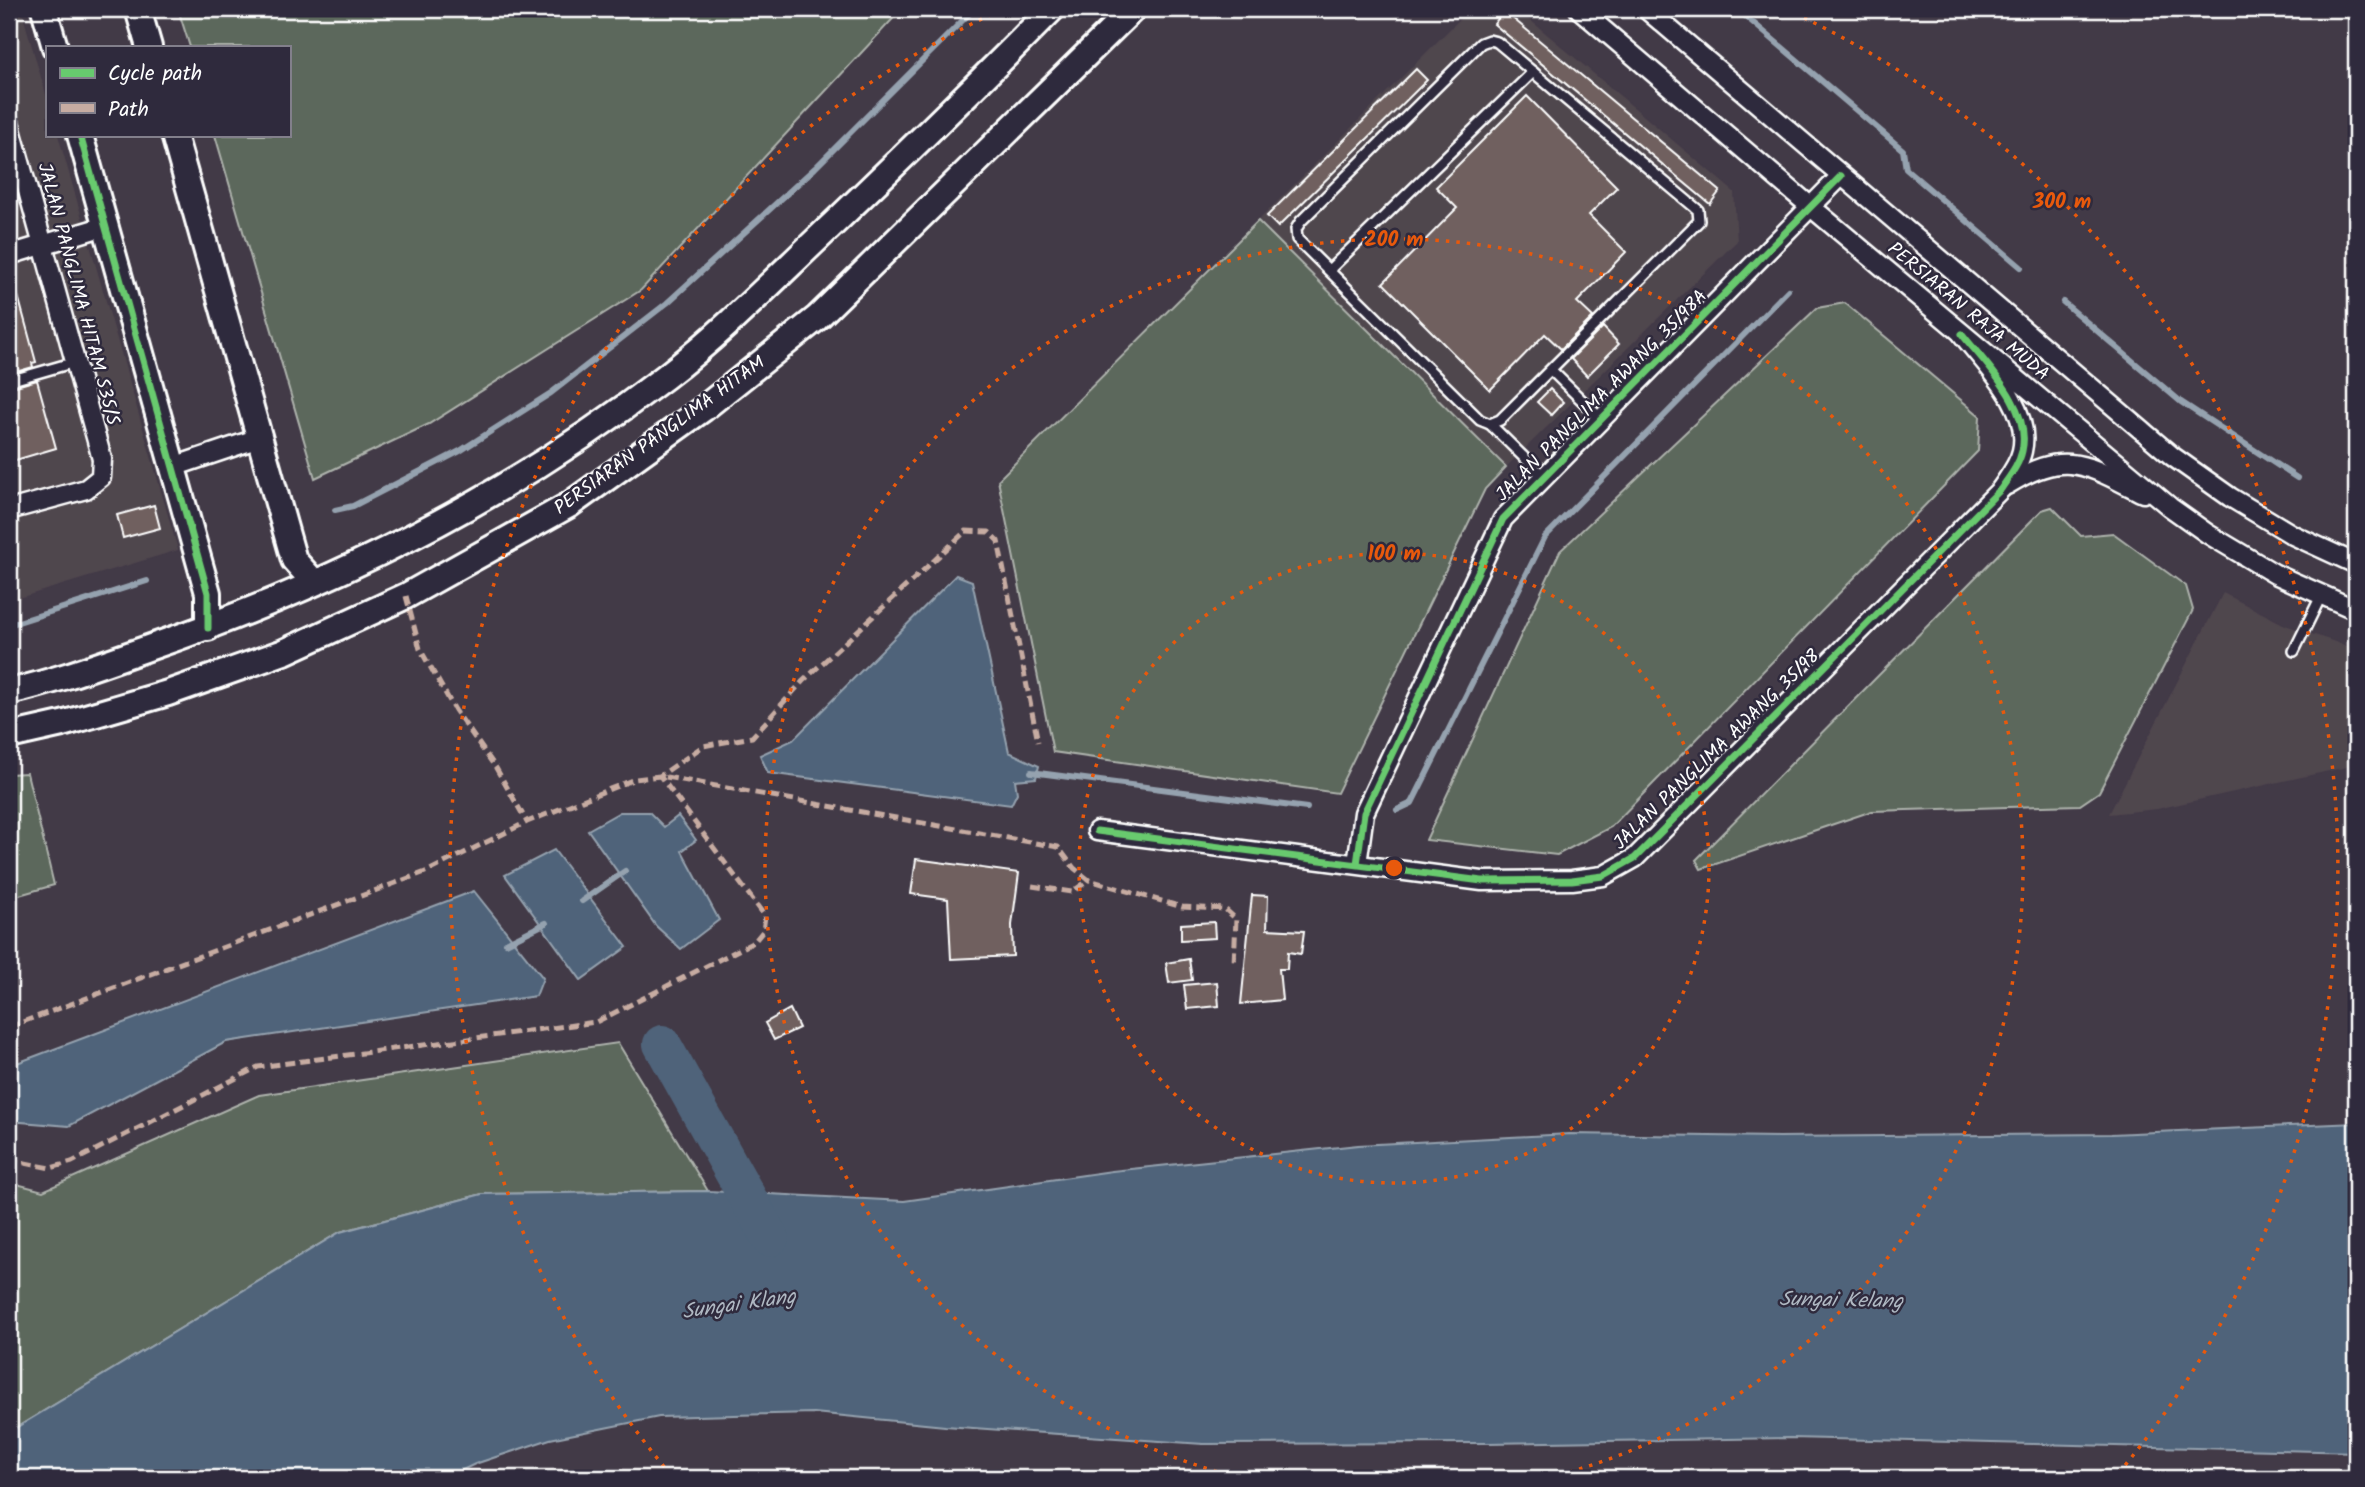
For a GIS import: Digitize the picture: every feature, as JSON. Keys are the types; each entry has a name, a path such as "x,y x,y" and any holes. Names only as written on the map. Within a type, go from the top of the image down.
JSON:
{"main road":[{"path":"44,9 55,46"},
{"path":"138,9 149,46"},
{"path":"9,692 48,683 208,628 314,582 450,516 544,462 667,376 728,323 924,138 1052,9"},
{"name":"PERSIARAN PANGLIMA HITAM","path":"9,736 62,724 168,693 284,652 406,596 569,505 703,409 817,318 1133,9"},
{"path":"80,136 208,593 208,628"},
{"path":"174,136 294,560 314,582"}],"street":[{"name":"PERSIARAN RAJA MUDA","path":"1579,9 1811,207 2171,507 2208,534 2275,574 2356,610"},
{"name":"PERSIARAN RAJA MUDA","path":"1646,9 2172,456 2230,497 2293,535 2356,564"},
{"name":"JALAN PANGLIMA HITAM S35/S","path":"9,121 102,459 101,477 86,489 9,510"},
{"name":"JALAN PANGLIMA AWANG 35/98A","path":"1357,864 1364,813 1503,519 1841,176"},
{"path":"9,255 105,226"},
{"path":"1962,334 2014,401 2023,425 2022,450 2015,469 2001,489"},
{"path":"173,467 259,438"},
{"path":"2001,489 2023,475 2051,464 2075,463 2100,472 2171,507"},
{"name":"JALAN PANGLIMA AWANG 35/98","path":"1097,831 1482,881 1572,880 1603,876 1635,858 2001,489"}],"lane":[{"path":"1490,424 1500,420 1699,221 1698,210 1497,42 1489,40 1481,43 1301,221 1296,229 1297,239 1480,420 1490,424 1544,477"},
{"path":"1329,270 1533,72"},
{"path":"9,381 75,362"},
{"path":"1551,370 1601,419"},
{"path":"2294,651 2322,594"}],"shaded area":[{"path":"9,9 21,9 46,95 46,136 58,136 178,550 9,601"},
{"path":"1470,9 1517,9 1734,192 1737,241 1506,467 1258,221"},
{"path":"2223,593 2285,625 2356,649 2356,765 2157,809 2109,814"}],"green space":[{"path":"178,9 902,9 641,290 429,424 315,478 215,136 290,136 290,46 190,46"},
{"path":"1258,221 1506,467 1485,489 1337,793 1053,752 998,480"},
{"path":"1845,303 1980,416 1978,451 1611,827 1557,855 1426,840 1560,551 1817,308"},
{"path":"2052,507 2081,536 2113,533 2186,586 2193,610 2099,792 2080,805 1872,811 1701,869 1696,860 2042,510"},
{"path":"27,773 54,885 9,898 9,774"},
{"path":"618,1043 708,1191 482,1194 340,1232 9,1432 9,1182 43,1191 259,1095"}],"water":[{"path":"956,575 972,581 1009,752 1039,766 1036,778 1015,780 1017,793 1011,805 768,773 760,755 793,740"},
{"path":"620,812 649,812 664,827 678,816 696,840 682,851 719,920 681,949 656,926 588,830"},
{"path":"554,850 627,947 581,980 505,875"},
{"path":"474,891 543,978 536,996 226,1042 69,1126 9,1121 9,1066"},
{"path":"2356,1123 2356,1452 1791,1438 1203,1444 945,1426 814,1413 659,1417 550,1439 475,1464 446,1478 9,1478 9,1432 340,1232 482,1194 708,1191 904,1201 1112,1171 1358,1145 1570,1134 1779,1137 2111,1134"}],"building":[{"path":"1504,11 1720,191 1710,204 1494,24"},
{"path":"1416,69 1427,80 1278,227 1267,216"},
{"path":"1527,96 1617,187 1589,215 1626,252 1577,302 1593,317 1561,349 1545,334 1490,390 1383,283 1457,208 1436,187"},
{"path":"14,281 36,362 32,363 33,367 9,374 9,282"},
{"path":"1603,327 1619,344 1587,376 1571,359"},
{"path":"37,380 56,448 9,462 9,388"},
{"path":"1550,389 1563,402 1551,415 1537,402"},
{"path":"154,505 160,528 123,538 117,515"},
{"path":"916,859 1019,873 1012,925 1013,956 951,959 948,899 911,894"},
{"path":"1252,895 1268,896 1267,929 1304,931 1301,954 1288,952 1287,969 1279,969 1282,1000 1241,1004"},
{"path":"1214,922 1215,938 1181,940 1181,924"},
{"path":"1189,959 1192,980 1169,983 1166,963"},
{"path":"1217,982 1219,1006 1187,1009 1184,985"},
{"path":"790,1009 799,1028 774,1040 765,1023"}],"waterway":[{"path":"335,510 353,506 460,451 551,393 667,303 815,168 974,9"},
{"path":"1737,9 1903,150 1906,169 2021,267"},
{"path":"1397,810 1412,803 1545,537 1788,290"},
{"path":"2063,302 2181,402 2297,478"},
{"path":"9,625 147,581"},
{"path":"1031,772 1307,808"},
{"path":"582,901 625,871"},
{"path":"506,943 546,923"},
{"path":"662,1044 770,1238"}],"marked path":[{"path":"9,1160 51,1168 72,1162 258,1067 596,1022 754,942 763,931 765,916 660,776 703,746 752,737 803,681 966,531 989,532 998,541 1038,742"},
{"path":"406,596 420,649 455,710 496,768 527,822"},
{"path":"9,1027 428,871 527,822 635,779 660,776 1058,847 1074,868 1089,880 1182,907 1225,909 1236,919 1234,964"},
{"path":"1032,886 1072,892 1089,880"}],"cycle path":[{"path":"80,136 208,593 208,628"},
{"path":"1357,864 1364,813 1503,519 1841,176"},
{"path":"1097,831 1482,881 1572,880 1603,876 1635,858 2001,489 2013,471 2022,451 2020,419 2005,388 1962,334"}],"water label":[{"name":"Sungai Kelang","path":"1841,1301"},
{"name":"Sungai Klang","path":"739,1305"}]}
